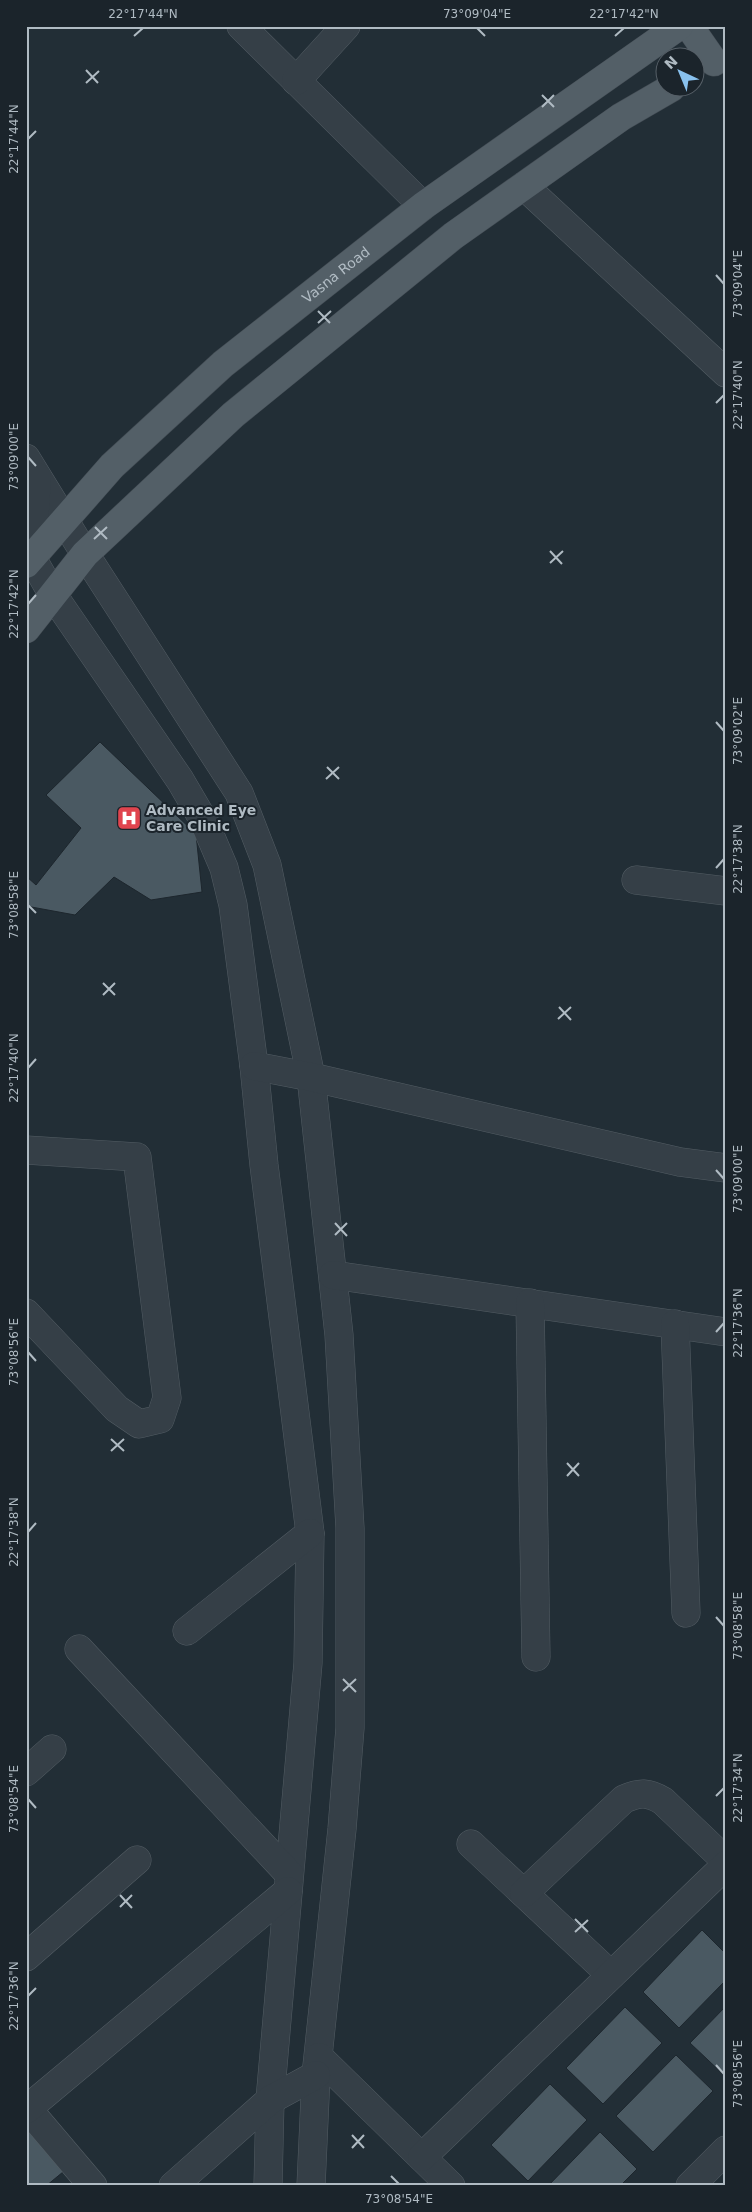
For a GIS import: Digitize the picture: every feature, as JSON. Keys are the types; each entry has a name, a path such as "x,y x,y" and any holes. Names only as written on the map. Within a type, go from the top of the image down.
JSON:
{"main road":[{"name":"Vasna Road","path":"29,561 112,466 223,364 423,206 679,26"},
{"path":"689,26 711,63"},
{"path":"26,629 85,554 233,415 453,236 621,117 654,98"}],"street":[{"path":"241,26 423,206"},
{"path":"296,81 346,26"},
{"path":"524,186 726,373"},
{"path":"32,468 64,522 239,793 267,865 311,1077 339,1335 350,1528 350,1728 317,2066 311,2186"},
{"path":"32,468 29,561 180,780 204,821 224,868 233,905 310,1533 308,1663 270,2100 268,2186"},
{"path":"636,880 726,891"},
{"path":"254,1066 311,1077 680,1162 726,1168"},
{"path":"26,1150 137,1157 167,1398 160,1419 139,1424 117,1408 26,1313"},
{"path":"333,1275 726,1332"},
{"path":"530,1304 536,1657"},
{"path":"675,1324 686,1613"},
{"path":"186,1631 310,1533"},
{"path":"79,1649 289,1883"},
{"path":"26,1772 52,1749"},
{"path":"524,1893 624,1799 638,1793 651,1794 663,1801 726,1861"},
{"path":"471,1844 611,1975"},
{"path":"26,1957 137,1860"},
{"path":"422,2157 726,1865"},
{"path":"93,2186 27,2108 289,1883"},
{"path":"173,2186 270,2100 317,2066"},
{"path":"317,2066 422,2157 451,2186"},
{"path":"690,2186 726,2150"}],"building":[{"path":"100,742 196,834 202,892 151,900 114,877 75,915 26,906 26,876 36,885 81,828 46,795"},
{"path":"702,1930 726,1954 726,1980 679,2028 643,1992"},
{"path":"726,2006 726,2077 690,2043"},
{"path":"625,2007 662,2043 603,2104 566,2068"},
{"path":"676,2055 713,2091 653,2152 616,2116"},
{"path":"550,2084 587,2120 528,2181 491,2145"},
{"path":"26,2116 69,2167 46,2186 26,2186"},
{"path":"600,2132 637,2169 620,2186 548,2186"}],"place":[{"name":"Advanced Eye Care Clinic","path":"129,818"}]}
